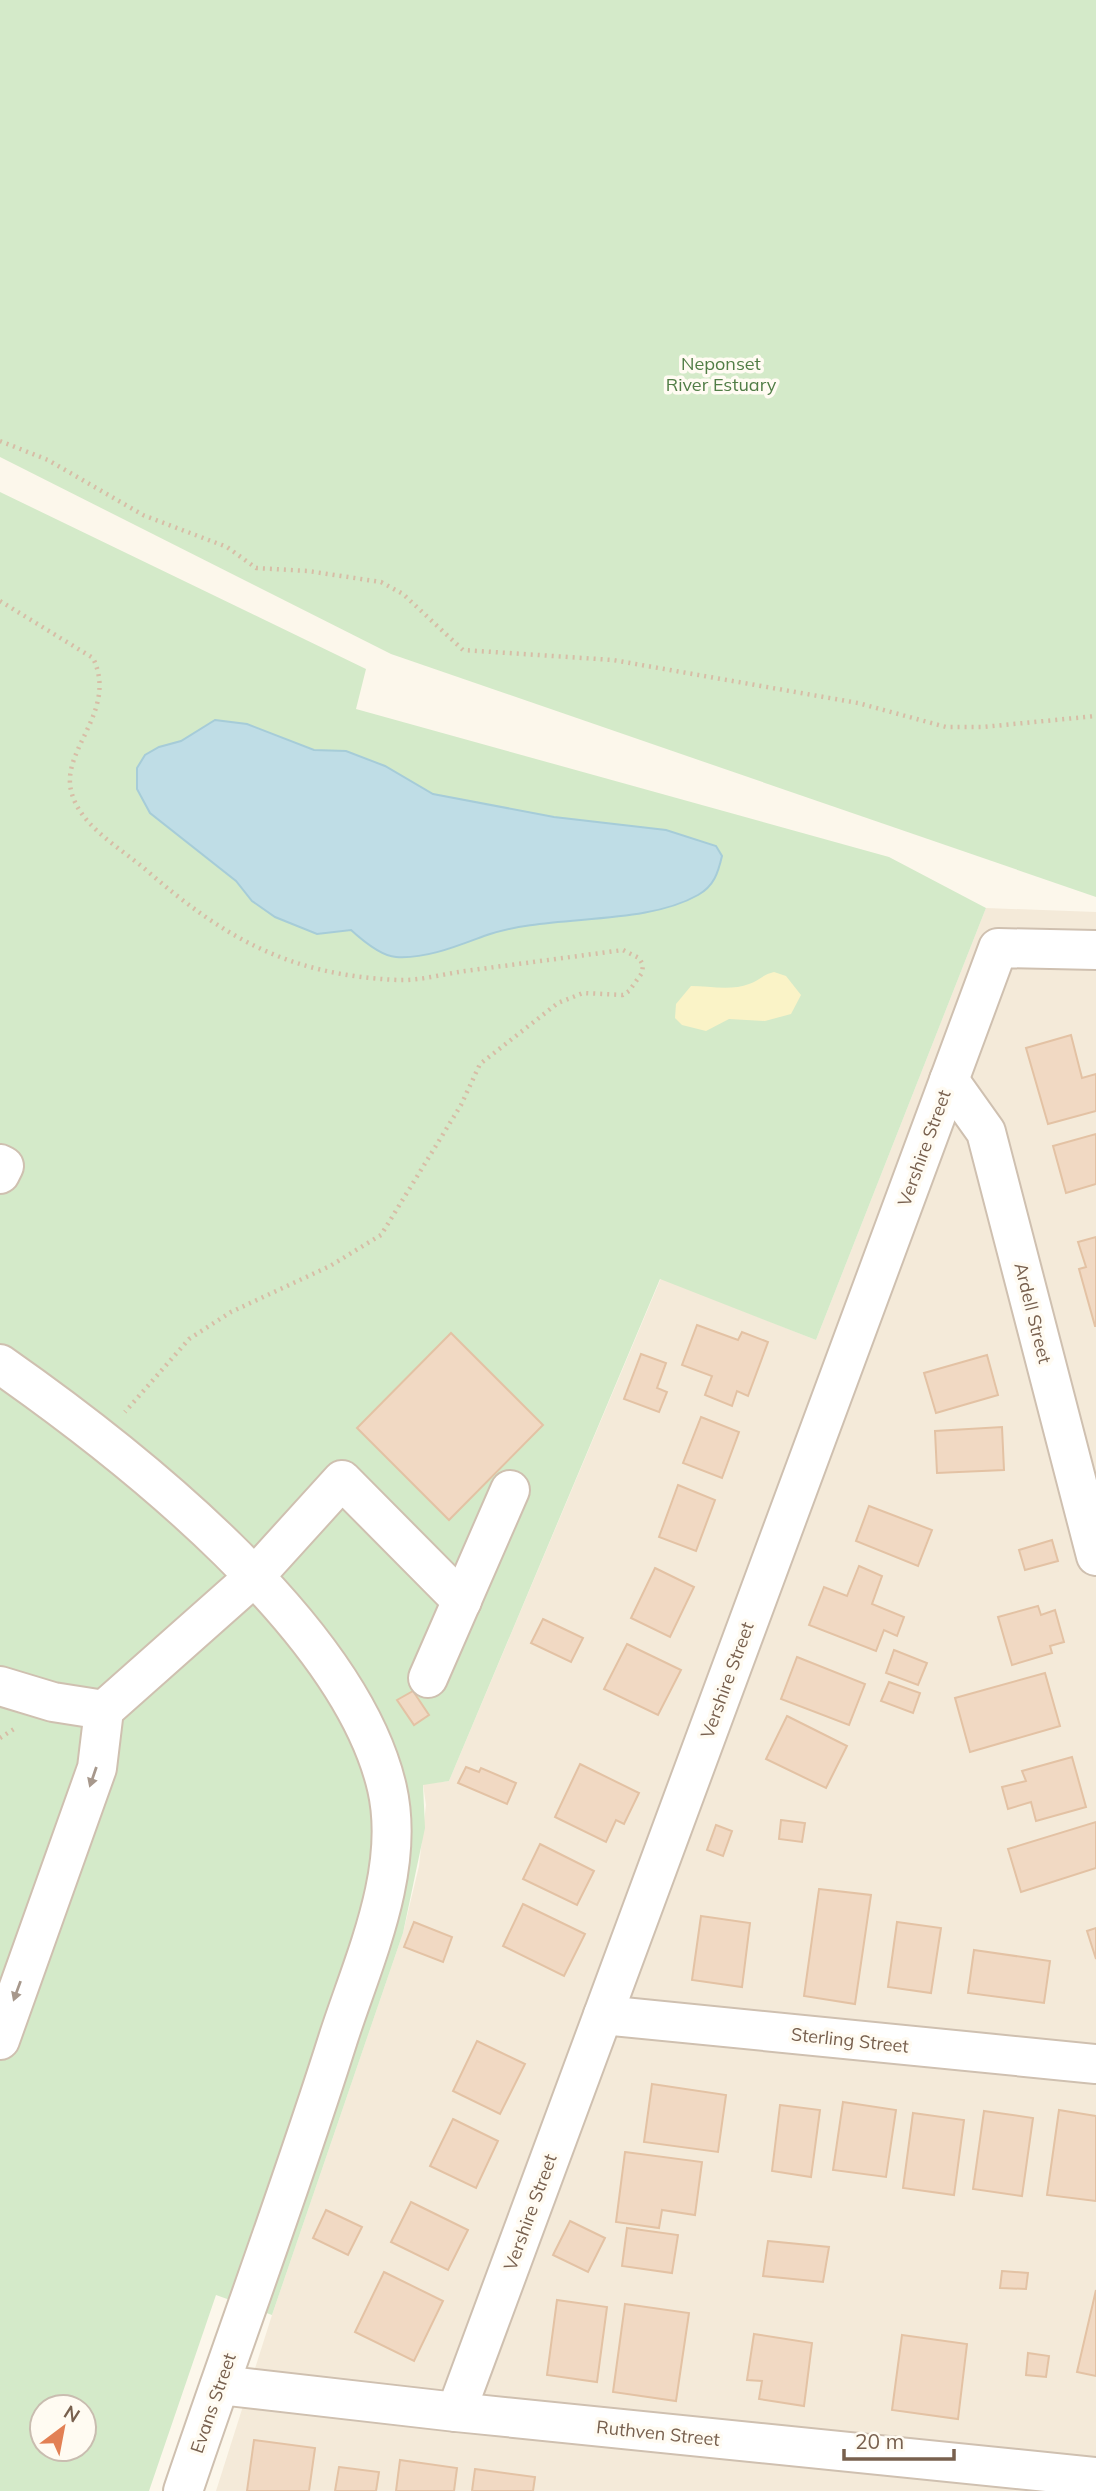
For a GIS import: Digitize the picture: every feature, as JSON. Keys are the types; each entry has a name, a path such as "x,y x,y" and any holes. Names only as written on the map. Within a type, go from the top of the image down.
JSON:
{"street":[{"name":"Vershire Street","path":"456,2412 998,948 1096,950"},
{"name":"Ardell Street","path":"949,1080 986,1132 1096,1556"},
{"path":"0,1164 4,1166 0,1174"},
{"name":"Evans Street","path":"0,1364 100,1441 206,1529 254,1577 319,1654 357,1714 387,1787 391,1830 388,1867 380,1907 319,2101 183,2491"},
{"path":"0,2040 97,1768 103,1737 104,1710 254,1577 342,1480 462,1601"},
{"path":"428,1678 510,1490"},
{"path":"0,1686 53,1702 104,1710"},
{"name":"Sterling Street","path":"603,2015 1096,2064"},
{"name":"Ruthven Street","path":"220,2385 456,2412 1096,2477"}],"path":[{"path":"0,441 48,460 143,515 227,547 256,568 309,571 381,582 403,594 463,650 613,660 858,703 947,727 983,727 1096,716"},
{"path":"0,601 93,658 98,668 100,679 97,708 69,780 79,813 195,913 265,953 312,968 398,980 624,950 639,958 643,965 642,972 623,995 583,993 558,1003 480,1063 461,1105 381,1235 330,1266 231,1312 189,1339 100,1441"},
{"path":"0,1738 16,1728"}],"shaded area":[{"path":"986,908 1096,912 1096,2491 216,2491 272,2315 403,1933 419,1866 426,1805 423,1784 449,1781 661,1278 816,1340"}],"green space":[{"name":"Neponset River Estuary","path":"0,0 1096,0 1096,897 391,654 0,457"},
{"path":"0,492 366,669 356,709 889,857 986,908 816,1340 660,1279 449,1781 423,1785 425,1828 403,1933 272,2315 216,2295 149,2491 0,2491"}],"sand":[{"path":"774,972 786,976 801,995 791,1014 765,1021 729,1019 706,1031 682,1025 675,1018 676,1004 691,986 742,986"}],"water":[{"path":"215,720 247,724 314,750 346,751 385,766 433,794 554,817 666,830 716,846 722,856 719,868 712,883 698,895 650,912 536,924 484,936 430,954 390,956 372,947 351,930 317,934 275,917 252,901 236,881 150,813 137,789 137,768 145,755 159,747 181,741"}],"building":[{"path":"1071,1035 1082,1078 1096,1074 1096,1111 1048,1124 1026,1048"},
{"path":"1096,1134 1096,1184 1066,1193 1053,1146"},
{"path":"1096,1237 1095,1326 1079,1269 1086,1267 1078,1242"},
{"path":"697,1325 738,1340 742,1332 768,1342 748,1396 737,1391 732,1406 705,1395 712,1376 682,1365"},
{"path":"451,1333 543,1425 449,1520 357,1428"},
{"path":"641,1354 666,1363 657,1388 667,1392 659,1412 624,1399"},
{"path":"987,1355 998,1395 936,1413 924,1373"},
{"path":"701,1417 739,1432 722,1478 683,1463"},
{"path":"1002,1427 1004,1470 937,1473 935,1431"},
{"path":"678,1485 715,1500 696,1551 659,1537"},
{"path":"869,1506 932,1530 918,1566 856,1541"},
{"path":"1052,1540 1058,1561 1025,1570 1019,1550"},
{"path":"859,1566 882,1576 872,1604 904,1617 897,1636 884,1630 876,1651 809,1625 824,1587 847,1596"},
{"path":"655,1568 694,1587 670,1637 631,1618"},
{"path":"1038,1606 1041,1615 1055,1610 1064,1642 1050,1646 1052,1653 1012,1665 998,1617"},
{"path":"543,1619 583,1638 571,1662 531,1643"},
{"path":"627,1644 681,1670 658,1715 604,1689"},
{"path":"894,1650 927,1663 918,1685 886,1673"},
{"path":"797,1657 865,1684 849,1725 781,1699"},
{"path":"1045,1673 1060,1726 970,1752 955,1698"},
{"path":"889,1682 920,1693 913,1713 881,1701"},
{"path":"413,1691 429,1715 414,1725 397,1700"},
{"path":"787,1716 847,1746 826,1788 766,1759"},
{"path":"1072,1757 1086,1807 1036,1821 1031,1802 1008,1809 1002,1787 1026,1781 1022,1771"},
{"path":"580,1764 639,1793 624,1824 616,1820 606,1842 555,1817"},
{"path":"466,1767 479,1772 481,1768 516,1783 507,1804 458,1783"},
{"path":"781,1820 805,1823 802,1842 779,1839"},
{"path":"1096,1822 1096,1868 1021,1892 1008,1849"},
{"path":"716,1825 732,1831 723,1856 707,1850"},
{"path":"540,1844 594,1871 577,1905 523,1879"},
{"path":"819,1889 871,1895 855,2004 804,1996"},
{"path":"523,1904 585,1934 564,1976 503,1946"},
{"path":"701,1916 750,1923 742,1987 692,1980"},
{"path":"414,1922 452,1937 443,1962 404,1947"},
{"path":"897,1922 941,1928 931,1993 888,1987"},
{"path":"1096,1928 1096,1959 1087,1931"},
{"path":"974,1950 1050,1961 1044,2003 968,1993"},
{"path":"477,2041 525,2064 500,2114 453,2091"},
{"path":"652,2084 726,2095 718,2152 644,2142"},
{"path":"843,2102 896,2110 886,2177 833,2170"},
{"path":"780,2105 820,2110 811,2177 772,2171"},
{"path":"1059,2110 1096,2116 1096,2201 1047,2195"},
{"path":"984,2111 1033,2118 1022,2196 973,2189"},
{"path":"913,2113 964,2120 954,2195 903,2188"},
{"path":"453,2119 498,2141 476,2188 430,2166"},
{"path":"625,2152 702,2162 695,2215 662,2210 659,2228 616,2222"},
{"path":"411,2202 468,2230 448,2270 391,2242"},
{"path":"326,2210 362,2227 348,2255 313,2238"},
{"path":"570,2221 605,2238 588,2272 553,2255"},
{"path":"627,2228 678,2235 672,2273 622,2266"},
{"path":"768,2241 829,2247 823,2282 763,2276"},
{"path":"1002,2271 1028,2273 1026,2289 1000,2288"},
{"path":"384,2272 443,2301 414,2361 355,2332"},
{"path":"1096,2290 1096,2376 1077,2372"},
{"path":"557,2300 607,2307 597,2382 547,2375"},
{"path":"625,2304 689,2313 676,2401 613,2392"},
{"path":"754,2334 812,2343 804,2406 759,2399 762,2381 747,2380"},
{"path":"902,2335 967,2344 958,2419 892,2410"},
{"path":"1028,2353 1049,2356 1046,2377 1026,2375"},
{"path":"254,2440 315,2448 309,2491 247,2491"},
{"path":"400,2460 457,2468 454,2491 396,2491"},
{"path":"339,2467 379,2472 376,2491 335,2491"},
{"path":"475,2469 535,2477 533,2491 472,2491"}]}
